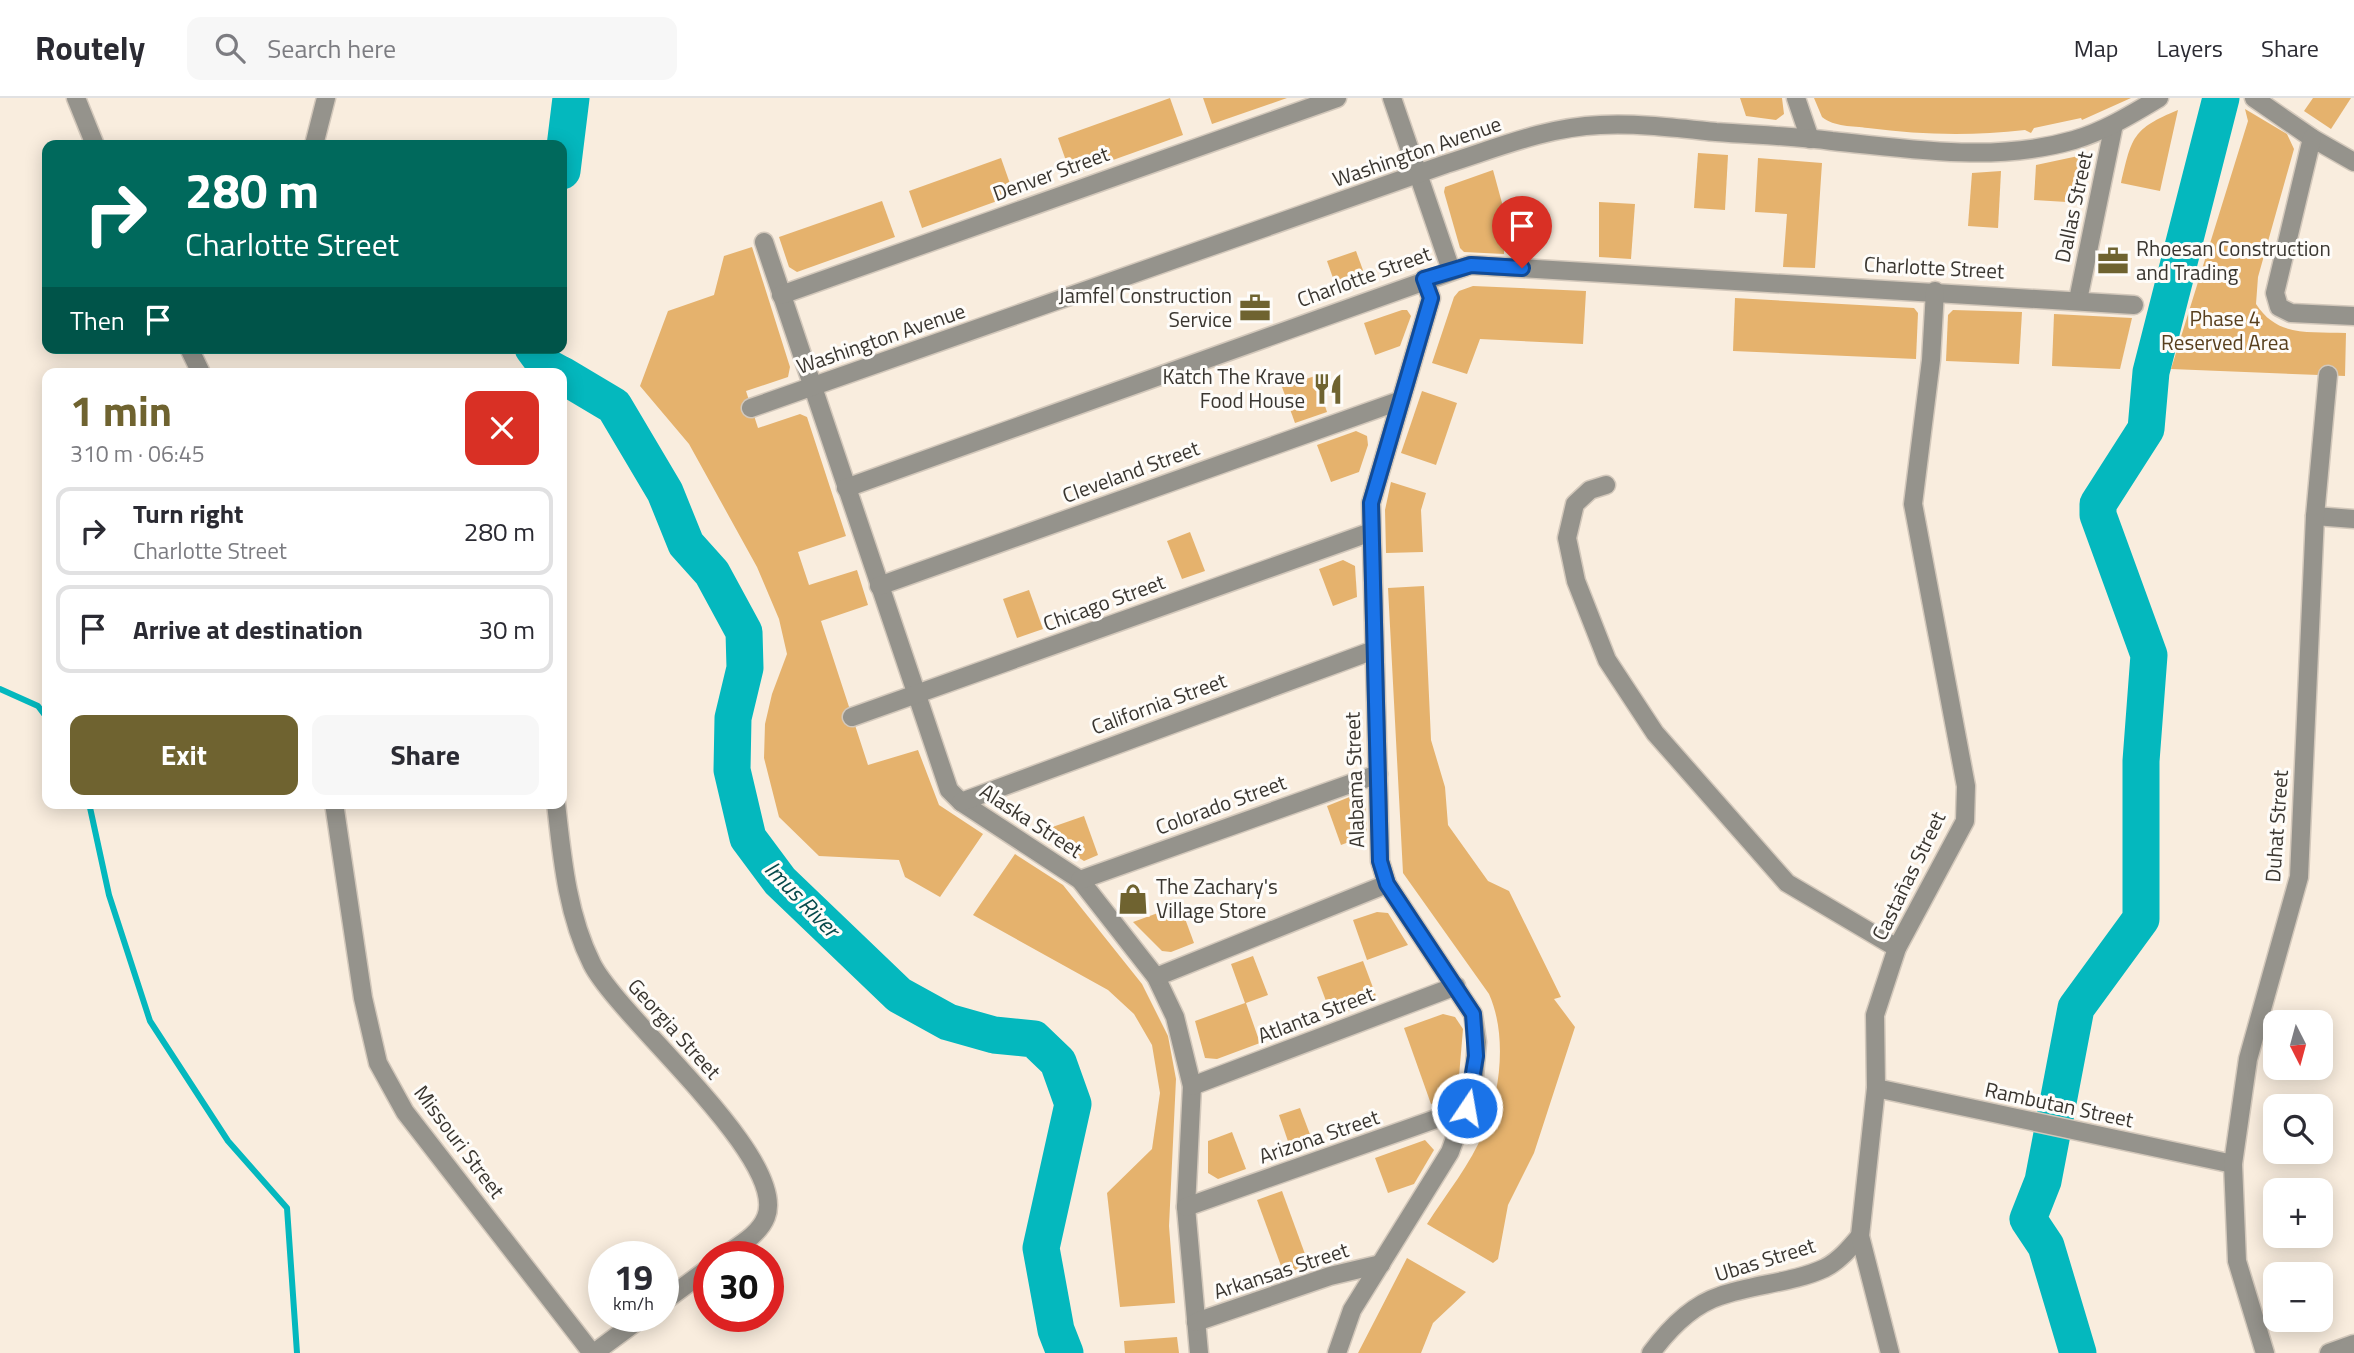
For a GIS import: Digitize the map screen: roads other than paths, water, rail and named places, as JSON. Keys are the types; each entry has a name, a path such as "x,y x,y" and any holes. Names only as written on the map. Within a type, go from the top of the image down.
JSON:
{"street":[{"path":"76,98 92,140"},
{"path":"315,140 326,98"},
{"name":"Denver Street","path":"781,295 1336,98"},
{"path":"1392,98 1451,270"},
{"path":"1796,98 1810,139"},
{"name":"Washington Avenue","path":"751,408 1550,131 1580,126 1640,125 1931,152 1986,153 2059,144 2114,124 2159,98"},
{"path":"2254,98 2312,138 2354,162"},
{"name":"Dallas Street","path":"2078,300 2114,124"},
{"path":"2312,138 2276,293 2279,307 2291,313 2354,316"},
{"name":"Alaska Street","path":"764,242 949,790 961,802 1080,880 1121,928 1156,977 1182,1038 1192,1086 1186,1207 1199,1353"},
{"name":"Charlotte Street","path":"846,488 1424,279 1471,265 2134,305"},
{"name":"Alabama Street","path":"1337,1353 1352,1310 1450,1152 1467,1108 1475,1067 1475,1025 1467,1003 1387,884 1380,861 1371,532 1375,484 1431,298 1424,279"},
{"name":"Castañas Street","path":"1890,1353 1860,1236 1876,1088 1875,1015 1897,948 1965,821 1966,786 1913,504 1931,360 1934,291"},
{"name":"Duhat Street","path":"2265,1353 2236,1261 2234,1164 2248,1059 2299,877 2315,516 2328,375"},
{"name":"Cleveland Street","path":"879,586 1399,401"},
{"path":"1606,485 1590,490 1575,503 1567,538 1576,581 1607,660 1655,733 1787,883 1897,948"},
{"path":"2315,516 2354,519"},
{"name":"Chicago Street","path":"852,717 1371,532"},
{"name":"California Street","path":"961,802 1374,650"},
{"name":"Colorado Street","path":"1080,880 1378,774"},
{"name":"Missouri Street","path":"335,809 363,998 378,1063 405,1112 593,1353"},
{"name":"Georgia Street","path":"557,809 566,887 592,965 607,988 716,1109 765,1181 767,1216 756,1232 744,1241"},
{"path":"1156,977 1387,884"},
{"name":"Atlanta Street","path":"1192,1086 1456,986"},
{"name":"Rambutan Street","path":"1876,1088 2234,1164"},
{"name":"Arizona Street","path":"1186,1207 1467,1108"},
{"name":"Ubas Street","path":"1650,1353 1665,1334 1687,1315 1718,1296 1824,1268 1842,1257 1860,1236"},
{"name":"Arkansas Street","path":"1196,1322 1330,1276 1381,1264"},
{"path":"593,1353 622,1332"},
{"path":"2329,1353 2354,1344"}],"waterway":[{"name":"Imus River","path":"566,140 571,98"},
{"path":"2078,1353 2046,1246 2028,1219 2043,1181 2076,1008 2141,919 2141,761 2149,655 2098,515 2098,504 2146,429 2151,372 2221,98"},
{"name":"Imus River","path":"537,354 549,368"},
{"name":"Imus River","path":"567,378 614,406 665,492 686,544 712,573 744,632 745,668 733,718 732,770 748,838 780,881 899,995 948,1022 994,1035 1034,1039 1058,1062 1073,1104 1041,1248 1056,1330 1065,1353"},
{"path":"0,689 38,706 42,711"},
{"path":"90,809 109,895 150,1021 228,1141 287,1208 297,1353"}],"place":[{"name":"Rhoesan Construction and Trading","path":"2113,261"},
{"name":"Jamfel Construction Service","path":"1255,308"},
{"name":"Katch The Krave Food House","path":"1328,389"},
{"name":"The Zachary's Village Store","path":"1133,899"}],"park label":[{"name":"Phase 4 Reserved Area","path":"2225,331"}]}
